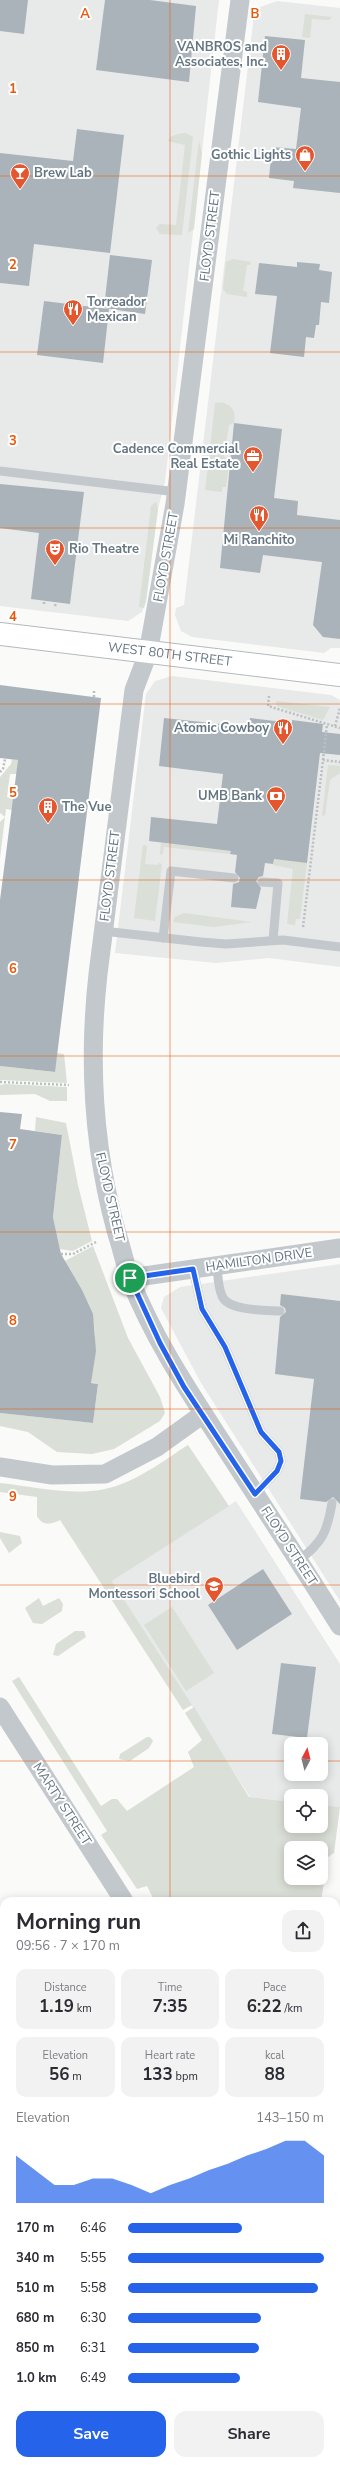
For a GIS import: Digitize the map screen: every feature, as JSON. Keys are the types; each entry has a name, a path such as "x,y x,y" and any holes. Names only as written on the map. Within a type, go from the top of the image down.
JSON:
{"street":[{"name":"FLOYD STREET","path":"240,0 177,492 148,653 134,690 103,931 94,1015 92,1070 97,1138 106,1195 130,1278 160,1343 184,1387 340,1626"},
{"name":"WEST 80TH STREET","path":"0,634 340,675"},
{"name":"HAMILTON DRIVE","path":"130,1278 340,1248"},
{"path":"0,1467 52,1475 105,1474 157,1447 203,1414"},
{"name":"MARTY STREET","path":"0,1707 121,1897"}],"lane":[{"path":"0,471 177,492"},
{"path":"163,938 171,871 234,878"},
{"path":"262,882 278,884 273,940"},
{"path":"103,931 226,944 273,940 340,947"},
{"path":"217,1266 220,1292 226,1302 234,1307 280,1311"},
{"path":"193,1269 202,1309 225,1347 261,1432 279,1452 281,1461 277,1471 255,1494"},
{"path":"298,1561 320,1542 327,1530 332,1503"}],"path":[{"path":"94,691 94,697"},
{"path":"269,696 268,706 340,728"},
{"path":"334,726 340,708"},
{"path":"303,929 327,724"},
{"path":"0,772 3,769 5,759"},
{"path":"323,760 340,762"},
{"path":"0,1082 69,1085"},
{"path":"61,1254 73,1254 96,1242"}],"shaded area":[{"path":"0,0 219,0 165,482 158,509 146,601 142,612 128,621 0,606"},
{"path":"277,1 340,8 340,648 331,648 324,653 192,637 181,631 175,615 176,608 184,605 254,15 260,7"},
{"path":"305,14 332,17 329,20 312,19 310,38 302,37"},
{"path":"185,133 193,137 182,235 160,234 156,228 160,224 176,225 185,145 168,141 170,137"},
{"path":"199,141 202,153 194,229 188,233"},
{"path":"233,259 251,262 250,265 247,265 243,291 247,292 247,297 227,294 223,289 226,262"},
{"path":"215,403 224,403 231,407 235,418 234,423 229,425 225,450 210,448"},
{"path":"210,451 224,453 224,457 230,458 226,487 222,487 222,492 205,490"},
{"path":"156,502 158,509 144,608 139,607 151,506"},
{"path":"172,676 331,695 340,700 340,967 269,958 216,963 115,953 146,694 155,681"},
{"path":"276,701 330,707 323,720 277,706"},
{"path":"12,759 18,760 17,774 10,774 7,797 14,798 12,810 6,809 0,858 0,822 5,817 0,813 0,777 11,764"},
{"path":"328,765 340,766 340,773 330,780 325,815 322,816"},
{"path":"161,843 231,851 230,854 164,847 163,854 160,855"},
{"path":"143,845 147,846 145,864 162,864 155,921 134,918"},
{"path":"274,859 307,863 300,919 296,919 295,925 287,924 293,869 273,865"},
{"path":"184,913 252,922 214,927 173,922 175,917"},
{"path":"57,1053 64,1054 67,1083 0,1080 0,1066 54,1072"},
{"path":"0,1085 67,1087 67,1101 50,1101 35,1094 0,1095"},
{"path":"36,1117 66,1123 78,1185 92,1241 73,1251 60,1249 53,1217 62,1135 35,1131"},
{"path":"93,1246 128,1338 160,1397 165,1413 160,1421 114,1449 92,1454 57,1452 28,1432 0,1426 0,1413 93,1423 98,1384 89,1382 95,1345 93,1318 89,1306 65,1261"},
{"path":"340,1264 340,1601 201,1383 161,1308 164,1297 180,1287"},
{"path":"188,1445 229,1506 112,1581 192,1705 183,1710 60,1520 48,1524 42,1522 37,1516 37,1497 0,1492 0,1483 75,1492 105,1489 137,1477"},
{"path":"236,1501 340,1664 340,1807 328,1806 328,1789 284,1789 284,1801 250,1797 112,1581"},
{"path":"0,1532 20,1536 22,1543 9,1553 0,1538"},
{"path":"39,1598 43,1606 59,1598 63,1604 62,1611 42,1624 33,1623 25,1608"},
{"path":"172,1607 214,1673 186,1691 144,1625"},
{"path":"75,1631 84,1631 86,1637 58,1656 53,1655 56,1644"},
{"path":"19,1677 101,1806 112,1799 117,1799 127,1811 194,1767 188,1752 202,1740 185,1713 194,1707 249,1797 284,1801 284,1833 328,1833 328,1806 340,1807 334,1853 328,1857 328,1841 284,1841 284,1885 324,1885 322,1897 152,1897 147,1886 137,1889 101,1835 107,1831 12,1681"},
{"path":"147,1737 150,1737 153,1741 149,1748 130,1761 119,1759 120,1754"}],"building":[{"path":"0,0 28,0 24,34 0,31"},
{"path":"105,0 150,0 196,6 189,82 96,70"},
{"path":"265,36 305,40 301,78 340,82 340,193 293,188 294,181 269,178 272,147 296,149 301,108 258,102"},
{"path":"77,129 124,135 110,253 34,244 29,286 0,283 0,153 73,161"},
{"path":"110,255 152,260 145,314 104,308"},
{"path":"297,262 320,264 319,270 332,272 329,303 321,302 319,325 316,325 314,338 306,337 304,357 270,353 277,296 255,294 259,263 297,267"},
{"path":"44,301 109,309 103,363 37,355"},
{"path":"234,423 282,429 274,498 298,501 297,515 340,520 340,639 323,637 313,625 322,562 263,555 260,573 220,568"},
{"name":"Rio Theatre","path":"0,484 84,492 70,604 31,599 39,533 0,528"},
{"name":"The Vue","path":"0,685 101,698 55,1072 0,1066 0,900 18,760 0,758"},
{"name":"UMB Bank","path":"164,718 249,727 250,718 292,723 292,720 323,724 322,732 340,734 340,755 320,753 307,863 274,859 273,864 265,863 263,876 259,877 256,881 261,888 256,909 231,907 233,884 239,882 240,878 235,872 237,855 230,854 231,851 149,841 151,817 217,824 223,774 159,766"},
{"path":"0,1112 22,1114 20,1129 62,1135 53,1217 61,1254 82,1290 93,1314 96,1351 91,1383 98,1384 93,1423 0,1413"},
{"path":"281,1294 340,1301 340,1504 333,1497 326,1502 300,1499 314,1379 275,1374 280,1317 286,1312 285,1308 280,1305"},
{"path":"263,1569 292,1614 237,1650 208,1605"},
{"path":"281,1663 316,1667 307,1737 272,1734"}],"place":[{"name":"VANBROS and Associates, Inc.","path":"281,71"},
{"name":"Gothic Lights","path":"305,172"},
{"name":"Brew Lab","path":"20,190"},
{"name":"Torreador Mexican","path":"73,326"},
{"name":"Cadence Commercial Real Estate","path":"253,473"},
{"name":"Mi Ranchito","path":"259,532"},
{"name":"Rio Theatre","path":"55,566"},
{"name":"Atomic Cowboy","path":"283,745"},
{"name":"UMB Bank","path":"276,813"},
{"name":"The Vue","path":"48,824"},
{"name":"Bluebird Montessori School","path":"214,1603"}],"route":[{"path":"193,1269 202,1309 225,1347 261,1432 273,1443 279,1452 281,1461 277,1471 255,1494 184,1387 160,1343 130,1278 193,1269"}]}
